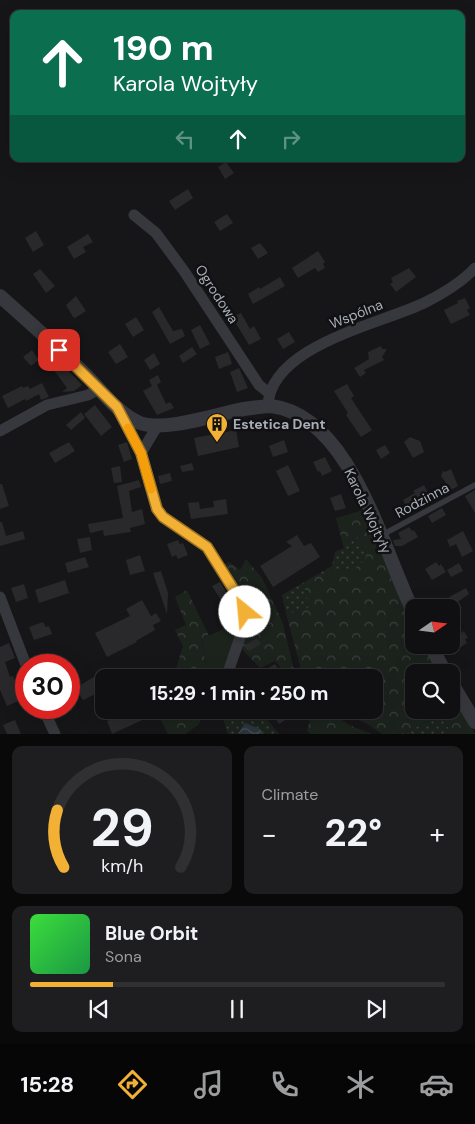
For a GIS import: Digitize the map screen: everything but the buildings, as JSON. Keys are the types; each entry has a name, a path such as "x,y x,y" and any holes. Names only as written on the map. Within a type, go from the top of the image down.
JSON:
{"street":[{"name":"Ogrodowa","path":"134,214 156,233 184,271 269,400"},
{"name":"Wspólna","path":"269,400 277,377 318,346 355,328 426,302 464,280 475,268"},
{"name":"Karola Wojtyły","path":"0,296 117,407 138,422 158,425 269,400 306,420 323,435 352,472 408,599"},
{"path":"0,431 41,408 88,395 99,389"},
{"path":"117,407 141,453 157,509 163,517 207,547 244,606 245,622 229,669"},
{"path":"141,453 158,425"},
{"path":"0,597 22,654"},
{"path":"460,697 475,722"},
{"path":"48,719 55,734"}],"lane":[{"name":"Rodzinna","path":"381,536 475,485"}],"green space":[{"path":"367,509 406,599 405,654 432,654 438,664 405,664 405,719 434,719 400,734 382,734 356,719 383,719 383,669 301,669 286,613 302,612 311,605 304,592 309,579 341,568 356,571 366,557 357,537 344,548 336,518"},
{"path":"357,536 366,557 356,571 341,568 312,605 302,612 286,613 282,595 332,566 335,552 344,548"},
{"path":"246,559 262,578 283,624 294,669 282,669 275,661 260,668 241,648 249,620 222,566 229,562 240,570"},
{"path":"187,590 209,636 201,640 207,669 176,669 183,646 175,630 186,625 175,597"},
{"path":"242,621 226,669 207,669 201,639"},
{"path":"460,706 475,734 452,734 443,719 460,719"},
{"path":"202,719 198,725 185,734 168,734 161,720"},
{"path":"223,719 266,719 279,734 264,734 260,729 238,734 228,734"},
{"path":"310,719 340,719 349,725 372,734 310,734 307,730"},
{"path":"434,719 443,719 452,734 400,734"}],"water":[{"path":"245,723 260,729 264,734 238,734"}],"slow traffic":[{"path":"128,428 141,453 151,489"}],"place":[{"name":"Estetica Dent","path":"217,443"}],"route":[{"path":"59,350 117,407 141,453 157,509 163,517 207,547 244,606 245,612"}]}
